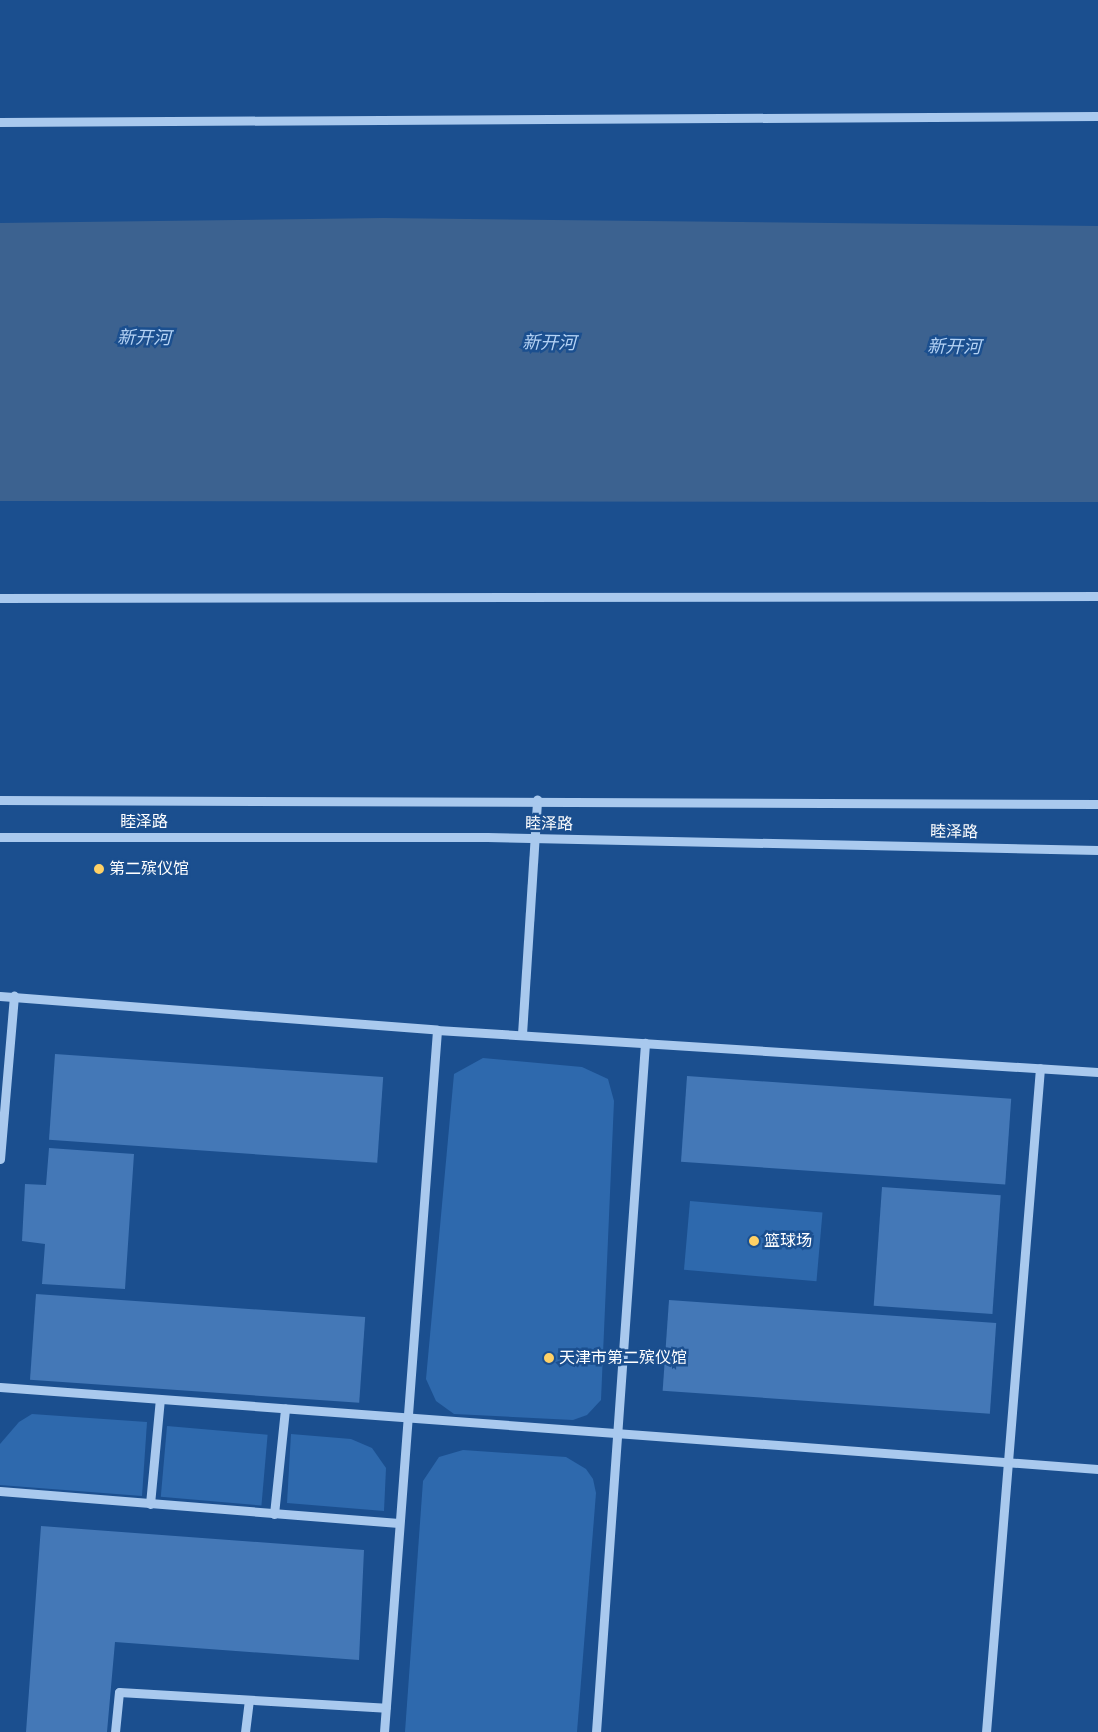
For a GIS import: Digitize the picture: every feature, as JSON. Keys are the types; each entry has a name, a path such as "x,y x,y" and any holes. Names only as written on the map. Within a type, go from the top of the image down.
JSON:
{"street":[{"path":"0,122 1098,116"},
{"path":"0,598 1098,596"},
{"path":"522,1034 536,799"},
{"name":"睦泽路","path":"0,800 536,799 1098,804"},
{"name":"睦泽路","path":"0,837 535,838 1098,850"},
{"path":"0,996 436,1030 1098,1072"},
{"path":"0,1159 14,996"},
{"path":"384,1732 436,1030"},
{"path":"596,1732 614,1433 645,1044"},
{"path":"986,1732 1010,1462 1040,1068"},
{"path":"0,1388 1098,1469"},
{"path":"150,1504 160,1399"},
{"path":"274,1514 285,1408"},
{"path":"0,1491 399,1523"},
{"path":"116,1732 119,1692 386,1708"},
{"path":"245,1732 249,1701"}],"shaded area":[{"path":"483,1058 582,1067 608,1079 614,1101 601,1400 587,1415 573,1420 454,1414 436,1401 426,1379 454,1074"},
{"name":"篮球场","path":"690,1201 822,1213 816,1281 684,1270"},
{"path":"32,1414 147,1422 142,1496 0,1485 0,1444 19,1422"},
{"path":"167,1426 268,1435 261,1506 161,1497"},
{"path":"291,1434 351,1439 372,1448 386,1468 384,1511 287,1503"},
{"path":"463,1450 566,1457 586,1469 593,1479 596,1493 577,1732 405,1732 423,1481 439,1457"}],"water":[{"name":"新开河","path":"383,218 1098,226 1098,502 0,501 0,223"}],"building":[{"path":"55,1054 383,1077 377,1163 49,1140"},
{"path":"687,1076 1011,1099 1005,1184 681,1162"},
{"path":"49,1148 134,1154 125,1289 42,1284 45,1244 22,1241 25,1184 46,1185"},
{"path":"882,1187 1001,1195 992,1314 874,1306"},
{"path":"36,1294 365,1317 359,1403 30,1380"},
{"path":"669,1300 996,1323 990,1414 663,1391"},
{"path":"41,1526 364,1550 359,1660 115,1642 107,1732 26,1732"}],"place":[{"name":"第二殡仪馆","path":"99,869"},
{"name":"篮球场","path":"754,1241"},
{"name":"天津市第二殡仪馆","path":"549,1358"}]}
